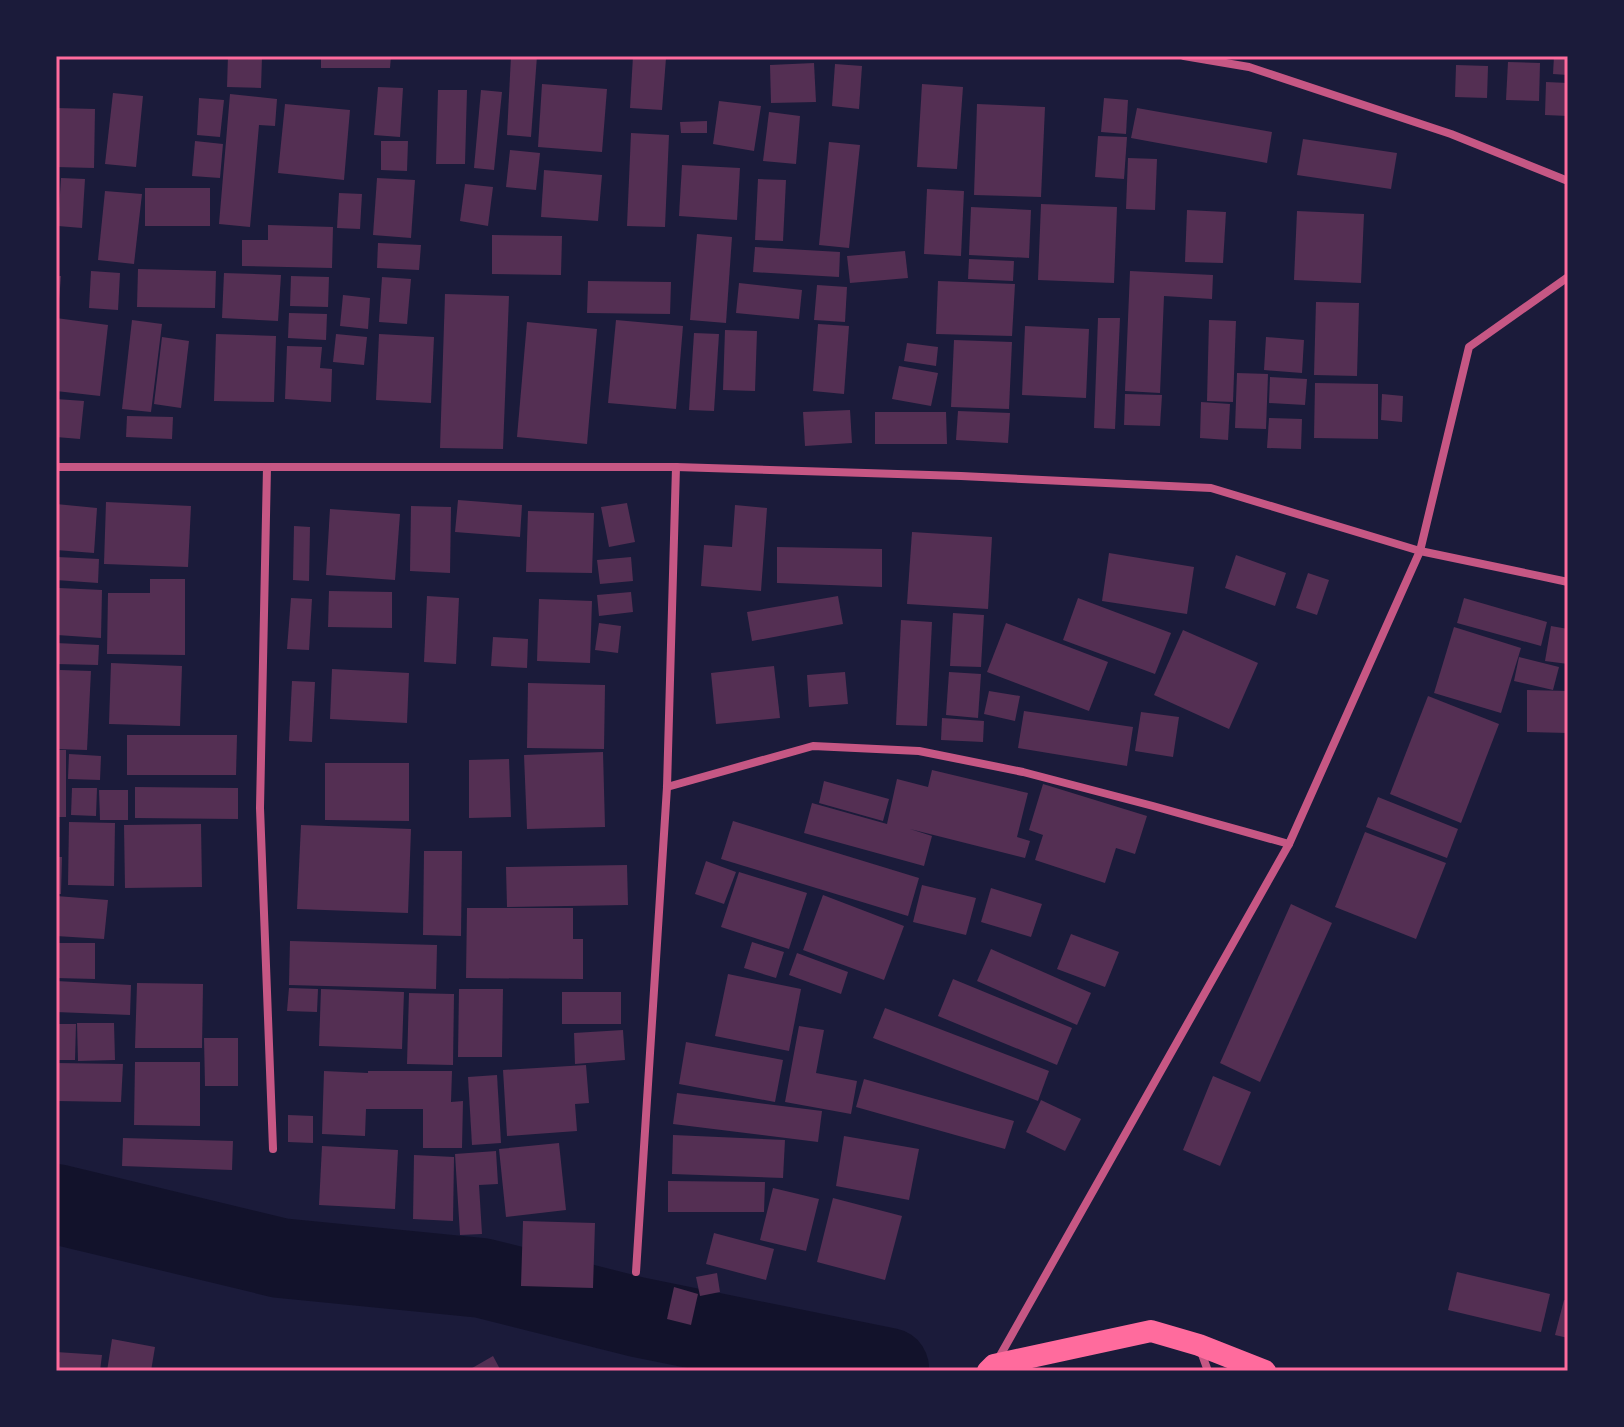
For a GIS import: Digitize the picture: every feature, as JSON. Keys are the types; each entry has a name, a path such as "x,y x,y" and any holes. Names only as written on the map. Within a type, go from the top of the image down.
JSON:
{"highway":[{"path":"991,1368 1151,1331 1199,1345 1265,1371"}],"street":[{"path":"1184,56 1249,67 1451,134 1568,181"},
{"path":"991,1368 1289,844 1420,551 1469,347 1568,277"},
{"path":"56,467 676,467 1211,488 1420,551 1568,582"},
{"path":"267,467 260,808 273,1149"},
{"path":"636,1272 667,787 676,467"},
{"path":"667,787 813,746 919,751 1023,772 1289,844"},
{"path":"1199,1345 1208,1371"}],"building":[{"path":"228,56 262,56 261,88 227,87"},
{"path":"321,56 391,56 390,68 321,68"},
{"path":"511,56 537,56 531,137 507,135"},
{"path":"633,56 666,58 662,110 630,108"},
{"path":"1554,56 1568,56 1568,75 1553,74"},
{"path":"1508,62 1540,63 1539,101 1506,100"},
{"path":"814,63 816,102 771,103 770,65"},
{"path":"835,64 862,66 859,109 832,106"},
{"path":"1456,65 1488,66 1487,98 1455,97"},
{"path":"1546,82 1568,83 1568,116 1545,115"},
{"path":"542,84 607,89 602,152 538,147"},
{"path":"922,84 963,87 957,169 917,167"},
{"path":"378,87 403,88 400,137 374,135"},
{"path":"438,90 467,90 465,164 436,164"},
{"path":"481,90 502,92 494,170 474,168"},
{"path":"113,93 143,96 136,167 105,164"},
{"path":"230,94 277,99 275,126 259,125 250,227 219,224"},
{"path":"199,98 224,100 220,137 197,135"},
{"path":"1104,98 1128,100 1126,134 1101,132"},
{"path":"719,101 761,106 754,151 713,144"},
{"path":"285,104 350,110 344,180 278,173"},
{"path":"977,104 1045,107 1041,197 974,195"},
{"path":"56,108 95,109 94,168 56,167"},
{"path":"1137,108 1272,132 1267,163 1131,138"},
{"path":"769,112 800,116 796,164 763,161"},
{"path":"707,121 707,133 681,133 680,122"},
{"path":"631,133 669,135 665,227 627,226"},
{"path":"1098,136 1127,137 1124,179 1095,177"},
{"path":"1303,139 1397,153 1391,189 1297,175"},
{"path":"195,141 223,144 220,178 192,176"},
{"path":"381,141 408,141 407,171 381,170"},
{"path":"829,142 860,145 849,248 819,245"},
{"path":"510,150 540,153 536,190 506,187"},
{"path":"1128,158 1157,159 1155,210 1126,209"},
{"path":"682,165 740,168 737,220 679,216"},
{"path":"544,170 602,175 598,221 541,217"},
{"path":"61,178 85,179 82,228 58,226"},
{"path":"377,178 415,180 411,238 373,235"},
{"path":"758,179 786,180 783,241 755,240"},
{"path":"465,184 493,187 488,226 460,221"},
{"path":"145,188 210,188 210,226 145,226"},
{"path":"927,189 964,191 961,256 924,254"},
{"path":"105,191 142,194 134,264 98,260"},
{"path":"339,193 362,194 360,229 337,228"},
{"path":"1041,204 1117,207 1114,283 1038,280"},
{"path":"971,207 1031,210 1029,258 969,255"},
{"path":"1187,210 1226,212 1223,263 1185,262"},
{"path":"1297,211 1364,214 1361,283 1294,280"},
{"path":"268,225 333,227 332,268 242,266 242,240 268,240"},
{"path":"697,234 732,237 726,323 690,320"},
{"path":"492,235 562,236 561,275 492,274"},
{"path":"378,243 421,245 419,270 377,268"},
{"path":"755,247 840,252 839,277 753,272"},
{"path":"905,251 908,278 850,283 847,256"},
{"path":"969,259 1014,261 1013,281 968,279"},
{"path":"138,269 216,271 215,308 137,307"},
{"path":"91,271 120,273 118,310 89,308"},
{"path":"1130,271 1213,275 1212,299 1164,296 1160,393 1125,391"},
{"path":"224,273 281,275 278,321 222,318"},
{"path":"56,276 61,276 58,313 56,313"},
{"path":"291,276 329,277 328,307 290,306"},
{"path":"382,277 411,279 407,324 379,322"},
{"path":"588,281 671,282 670,314 587,313"},
{"path":"938,281 1015,284 1012,336 936,334"},
{"path":"739,283 802,290 799,319 736,313"},
{"path":"817,285 847,287 845,322 814,320"},
{"path":"445,294 509,296 503,449 440,448"},
{"path":"343,295 370,298 368,329 340,326"},
{"path":"1316,302 1359,303 1357,376 1314,375"},
{"path":"289,313 327,314 326,340 288,338"},
{"path":"56,318 108,325 100,396 56,391"},
{"path":"1098,318 1120,318 1115,429 1094,428"},
{"path":"132,320 162,324 151,412 122,409"},
{"path":"616,320 683,326 676,409 608,403"},
{"path":"1209,320 1236,321 1233,402 1207,401"},
{"path":"527,322 597,329 587,444 517,437"},
{"path":"818,324 849,326 844,394 813,391"},
{"path":"1025,326 1089,329 1086,398 1022,395"},
{"path":"725,330 757,331 755,391 723,390"},
{"path":"694,333 719,334 714,411 689,410"},
{"path":"216,334 276,336 274,402 214,401"},
{"path":"336,334 367,337 364,365 333,362"},
{"path":"379,334 434,337 431,403 376,400"},
{"path":"162,337 189,341 181,408 154,404"},
{"path":"1266,337 1304,340 1302,373 1264,370"},
{"path":"954,340 1012,342 1009,409 951,407"},
{"path":"907,343 938,347 936,366 904,361"},
{"path":"287,346 322,347 320,368 332,369 331,402 285,399"},
{"path":"899,366 938,373 931,406 892,399"},
{"path":"1237,373 1268,374 1266,429 1235,428"},
{"path":"1270,377 1307,379 1305,405 1269,403"},
{"path":"1315,383 1378,384 1378,439 1314,438"},
{"path":"1125,394 1162,395 1160,426 1124,425"},
{"path":"1382,394 1403,396 1402,422 1381,420"},
{"path":"56,399 84,401 80,439 56,437"},
{"path":"1201,402 1230,404 1228,440 1200,438"},
{"path":"850,410 852,443 805,446 803,412"},
{"path":"958,411 1010,413 1008,443 956,440"},
{"path":"875,412 946,412 947,444 875,444"},
{"path":"127,416 173,417 172,439 126,437"},
{"path":"1269,418 1302,419 1301,449 1267,448"},
{"path":"458,500 522,505 520,537 455,532"},
{"path":"106,502 191,506 188,567 104,564"},
{"path":"627,503 635,542 609,547 601,507"},
{"path":"56,504 97,508 94,553 56,550"},
{"path":"735,505 767,508 761,591 701,586 704,545 732,547"},
{"path":"411,506 451,507 450,573 410,571"},
{"path":"330,509 400,514 395,580 326,575"},
{"path":"528,511 594,513 592,573 526,572"},
{"path":"294,526 310,527 309,581 293,580"},
{"path":"912,532 992,537 988,609 907,604"},
{"path":"777,547 882,549 882,587 777,583"},
{"path":"1109,553 1194,567 1187,614 1102,601"},
{"path":"1236,555 1286,573 1275,606 1225,588"},
{"path":"57,557 99,559 98,583 56,580"},
{"path":"631,557 633,581 600,584 597,560"},
{"path":"1308,573 1329,580 1317,615 1296,608"},
{"path":"150,579 185,579 185,655 107,654 108,593 150,593"},
{"path":"59,588 102,590 101,638 57,635"},
{"path":"329,591 392,592 392,628 328,627"},
{"path":"631,592 633,612 599,616 597,595"},
{"path":"427,596 459,598 456,664 424,662"},
{"path":"838,596 843,624 752,641 747,612"},
{"path":"291,598 312,599 309,650 287,649"},
{"path":"1078,598 1171,633 1155,674 1063,640"},
{"path":"1464,598 1547,622 1541,646 1457,623"},
{"path":"539,599 592,601 590,663 537,661"},
{"path":"953,613 984,615 981,667 950,666"},
{"path":"901,620 932,622 927,726 896,725"},
{"path":"599,623 621,626 618,653 595,650"},
{"path":"1006,623 1108,662 1089,711 987,672"},
{"path":"1551,626 1568,629 1568,664 1545,661"},
{"path":"1454,627 1521,648 1501,713 1434,693"},
{"path":"1183,630 1258,663 1229,729 1154,695"},
{"path":"493,637 528,639 527,668 491,666"},
{"path":"56,643 99,645 98,665 56,664"},
{"path":"1519,657 1559,667 1553,690 1514,681"},
{"path":"111,663 182,666 180,726 109,724"},
{"path":"774,666 780,718 716,724 711,673"},
{"path":"332,669 409,673 407,723 330,719"},
{"path":"60,670 91,671 87,750 56,749"},
{"path":"845,672 848,704 809,707 807,675"},
{"path":"949,672 981,674 978,718 946,715"},
{"path":"292,681 315,682 312,742 289,741"},
{"path":"528,683 605,685 604,749 527,748"},
{"path":"1527,690 1568,691 1568,733 1527,732"},
{"path":"989,691 1020,696 1015,721 984,714"},
{"path":"1428,696 1499,724 1461,823 1390,794"},
{"path":"1024,711 1133,727 1127,766 1018,748"},
{"path":"1141,712 1179,717 1173,757 1135,751"},
{"path":"942,718 984,721 983,742 941,740"},
{"path":"127,735 237,735 236,775 127,775"},
{"path":"56,750 66,750 66,817 56,817"},
{"path":"603,752 605,827 527,829 524,755"},
{"path":"69,754 101,756 100,780 68,779"},
{"path":"509,759 511,817 469,818 469,760"},
{"path":"325,763 409,763 409,821 325,820"},
{"path":"932,770 1028,793 1017,837 1030,841 1025,858 910,829 932,836 924,866 804,833 812,803 887,824 897,779 928,787"},
{"path":"824,781 889,799 883,821 819,803"},
{"path":"1043,784 1147,816 1135,854 1116,848 1105,883 1035,860 1043,835 1029,830"},
{"path":"135,787 238,788 238,819 135,818"},
{"path":"72,788 97,788 96,816 71,815"},
{"path":"99,790 128,790 128,820 100,820"},
{"path":"1378,797 1458,829 1447,858 1366,827"},
{"path":"733,821 919,878 908,916 721,859"},
{"path":"69,822 115,823 114,886 68,885"},
{"path":"201,824 202,887 125,888 124,825"},
{"path":"301,825 411,829 408,913 297,909"},
{"path":"1365,832 1446,863 1416,939 1335,907"},
{"path":"424,851 462,851 461,936 423,935"},
{"path":"56,857 62,857 61,894 56,894"},
{"path":"706,861 736,872 724,904 695,894"},
{"path":"627,865 628,905 507,907 506,867"},
{"path":"739,872 807,893 789,949 721,927"},
{"path":"922,885 976,898 966,935 913,922"},
{"path":"991,888 1042,904 1031,937 981,922"},
{"path":"823,895 904,926 884,980 803,950"},
{"path":"56,896 108,900 104,939 56,936"},
{"path":"1291,904 1332,923 1260,1082 1220,1063"},
{"path":"467,908 573,908 573,939 583,939 583,979 466,978"},
{"path":"1071,934 1119,952 1105,987 1057,969"},
{"path":"290,941 437,945 436,989 289,985"},
{"path":"752,942 784,952 776,978 744,968"},
{"path":"56,943 95,943 95,979 56,978"},
{"path":"991,949 1091,993 1077,1025 977,981"},
{"path":"797,953 848,972 841,994 789,975"},
{"path":"728,974 801,989 789,1051 715,1036"},
{"path":"953,979 1072,1028 1057,1065 938,1016"},
{"path":"56,981 131,985 130,1015 56,1012"},
{"path":"137,983 203,984 202,1048 135,1048"},
{"path":"289,988 318,989 317,1012 287,1011"},
{"path":"321,989 404,992 402,1049 319,1046"},
{"path":"459,989 503,989 502,1057 458,1057"},
{"path":"562,992 621,992 621,1024 562,1024"},
{"path":"409,993 454,994 453,1065 407,1064"},
{"path":"885,1008 1049,1071 1038,1101 873,1038"},
{"path":"77,1023 114,1023 115,1060 78,1061"},
{"path":"56,1024 76,1024 75,1060 56,1060"},
{"path":"799,1026 824,1030 816,1073 857,1081 851,1114 785,1102"},
{"path":"623,1030 625,1060 575,1064 574,1033"},
{"path":"204,1038 238,1038 238,1086 205,1086"},
{"path":"686,1042 783,1060 775,1102 679,1084"},
{"path":"135,1062 200,1062 200,1126 134,1125"},
{"path":"56,1063 123,1064 121,1102 56,1101"},
{"path":"586,1065 589,1103 575,1104 577,1131 507,1136 503,1070"},
{"path":"324,1071 452,1071 451,1102 463,1101 462,1148 423,1148 423,1109 366,1109 365,1136 322,1134"},
{"path":"497,1075 501,1143 472,1145 468,1077"},
{"path":"1213,1076 1251,1092 1220,1166 1183,1150"},
{"path":"864,1079 1014,1121 1005,1149 856,1107"},
{"path":"677,1093 822,1111 818,1142 673,1124"},
{"path":"1041,1100 1081,1119 1065,1151 1026,1132"},
{"path":"288,1115 313,1116 313,1143 288,1142"},
{"path":"673,1135 785,1140 783,1178 672,1174"},
{"path":"844,1136 919,1149 909,1200 836,1186"},
{"path":"123,1138 233,1141 232,1170 122,1166"},
{"path":"559,1143 566,1210 506,1217 499,1149"},
{"path":"322,1146 398,1150 395,1209 319,1205"},
{"path":"496,1151 498,1184 479,1185 482,1234 460,1235 455,1154"},
{"path":"414,1155 454,1157 453,1221 413,1219"},
{"path":"668,1181 765,1182 764,1212 668,1212"},
{"path":"773,1188 819,1199 806,1251 760,1240"},
{"path":"833,1198 902,1216 885,1280 817,1262"},
{"path":"523,1221 595,1223 593,1288 521,1286"},
{"path":"714,1233 774,1249 766,1280 706,1264"},
{"path":"1457,1272 1550,1294 1541,1332 1448,1310"},
{"path":"717,1273 720,1292 700,1296 696,1277"},
{"path":"674,1287 698,1294 691,1325 667,1319"},
{"path":"1564,1300 1568,1301 1568,1338 1555,1335"},
{"path":"112,1339 155,1347 151,1371 107,1371"},
{"path":"56,1352 102,1355 100,1371 56,1371"},
{"path":"493,1356 501,1371 467,1371"}],"waterway":[{"path":"56,1204 280,1258 482,1278 637,1317 889,1368"}]}
